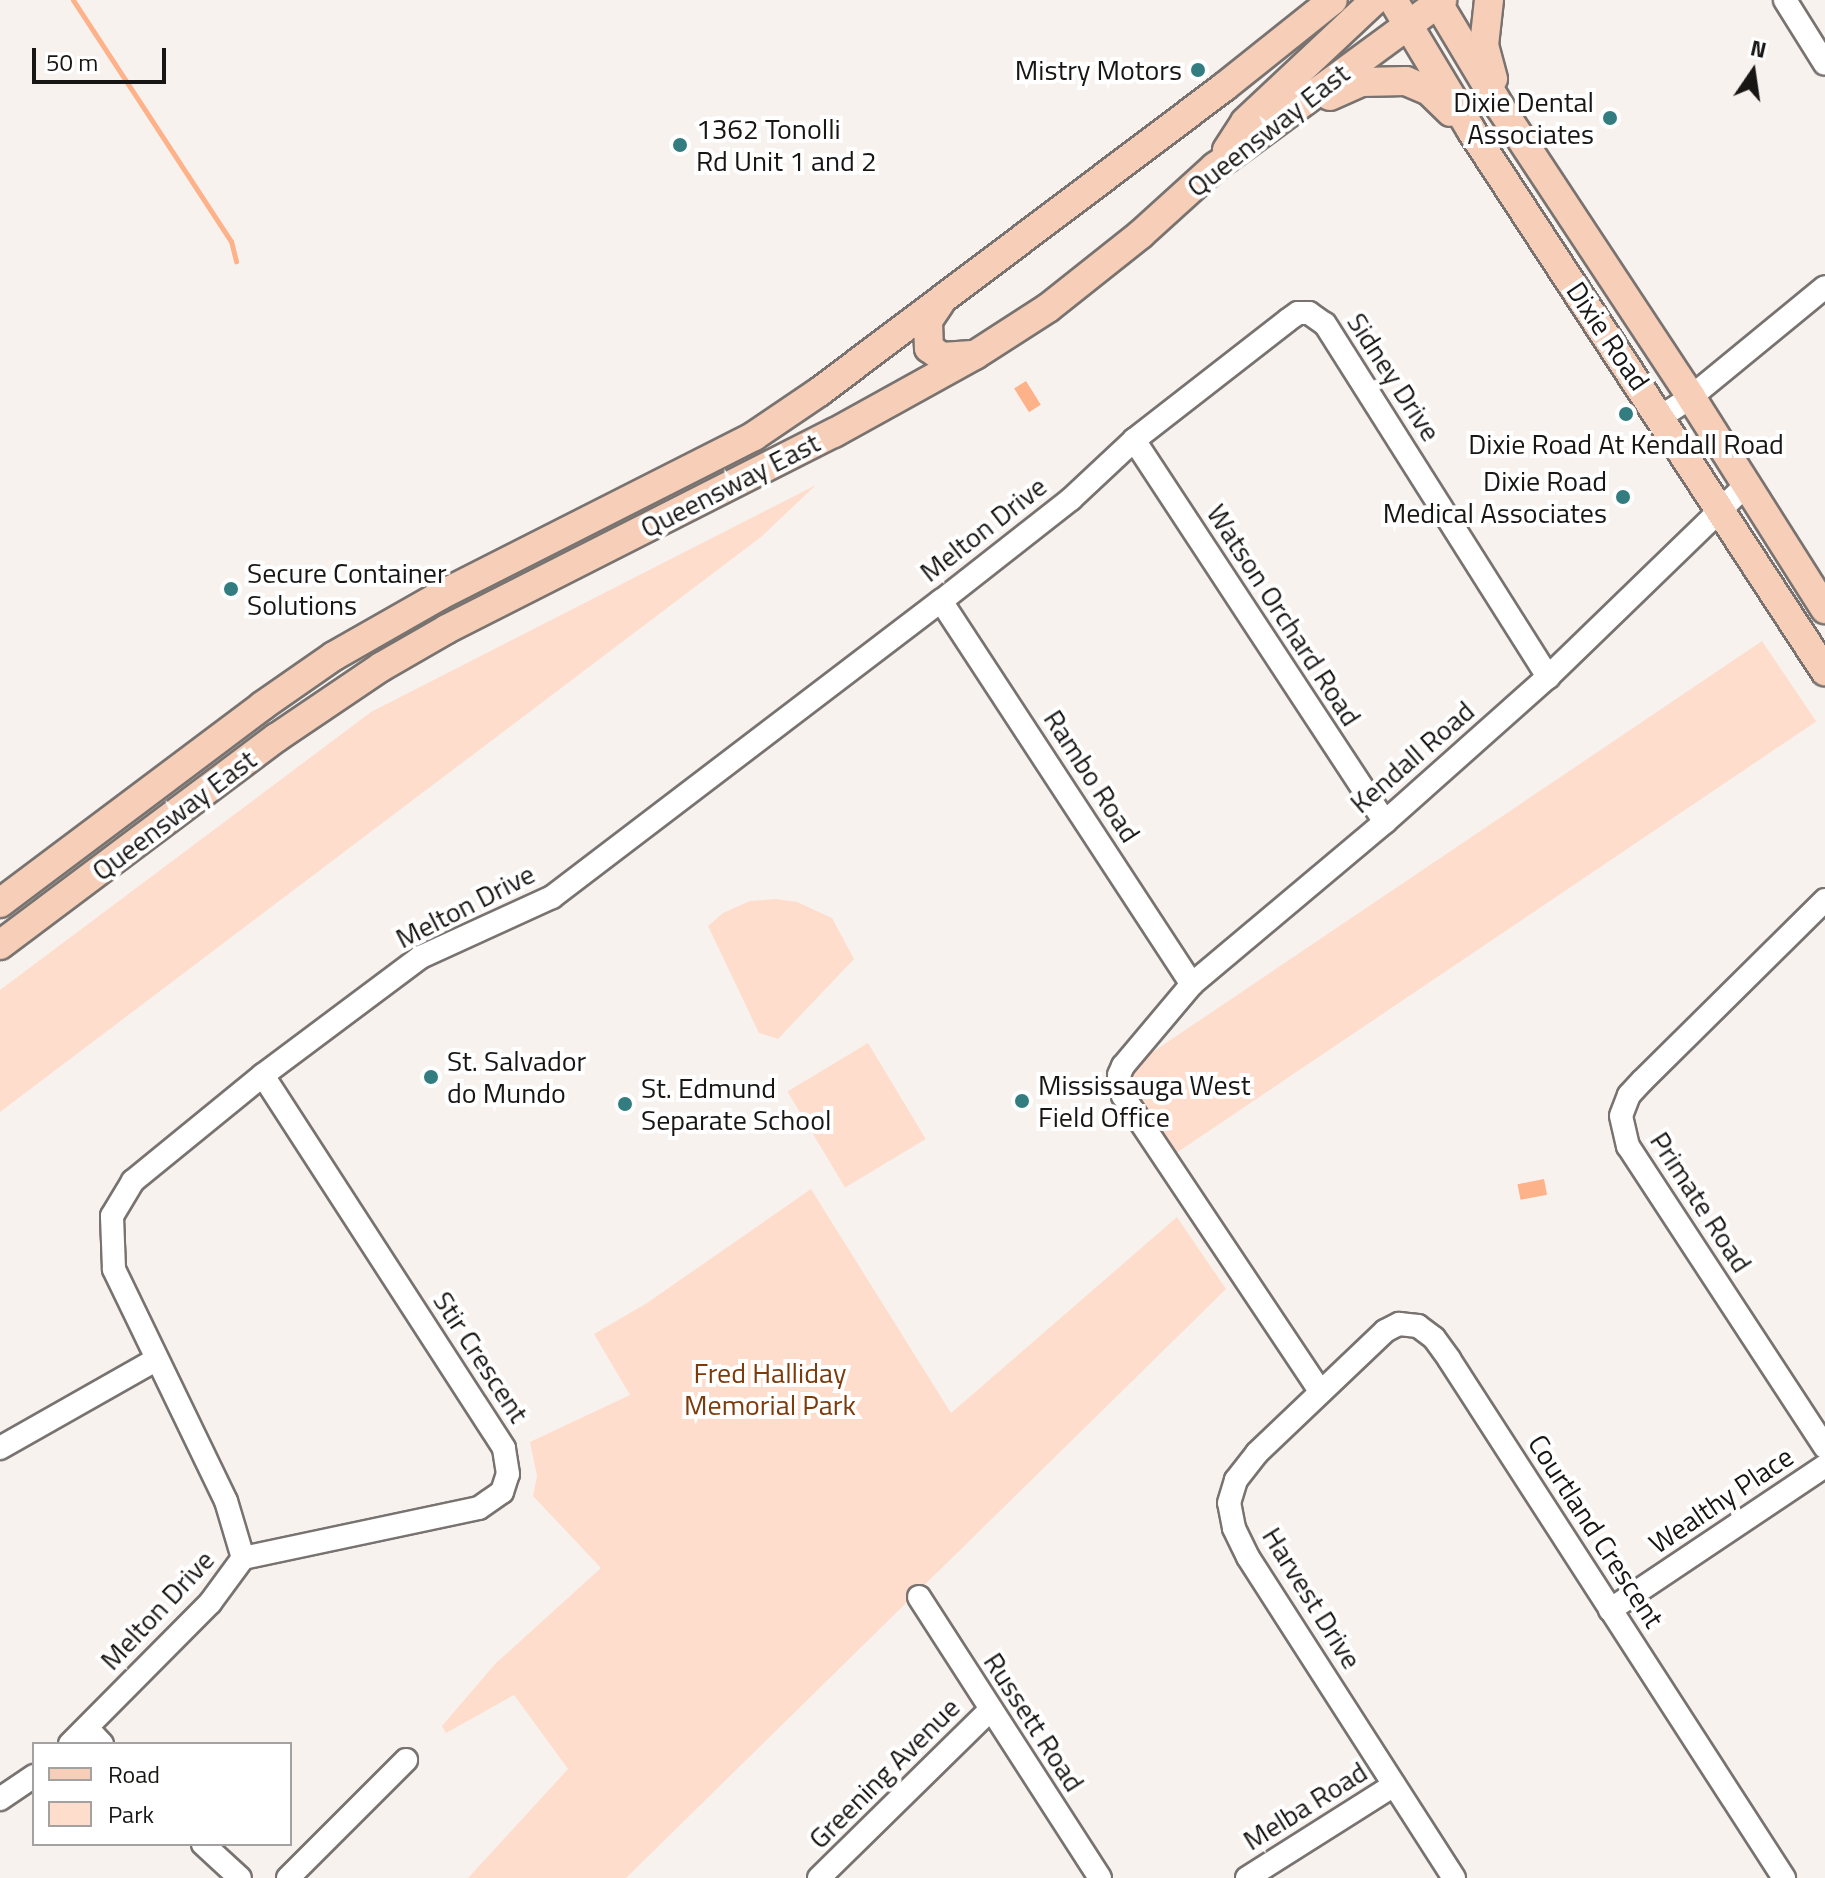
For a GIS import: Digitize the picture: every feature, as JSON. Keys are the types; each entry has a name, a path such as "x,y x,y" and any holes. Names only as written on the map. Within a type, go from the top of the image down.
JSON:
{"main road":[{"path":"1215,167 1245,122 1375,0"},
{"name":"Dixie Road","path":"1393,0 1429,5 1691,397 1825,609"},
{"path":"1489,0 1484,45 1500,107"},
{"name":"Queensway East","path":"0,903 262,706 334,656 441,595 754,436 943,300 1224,87 1322,5"},
{"name":"Queensway East","path":"0,945 276,738 381,667 447,629 834,433 975,355 1048,308 1141,234 1215,167 1267,131 1429,5"},
{"name":"Dixie Road","path":"1429,5 1471,130 1662,416 1825,671"},
{"path":"1267,131 1345,87 1386,80 1406,81 1429,91 1471,130"},
{"path":"943,300 928,321 929,348 942,357 975,355"}],"street":[{"path":"1785,0 1825,64"},
{"path":"1662,416 1691,397 1825,287"},
{"name":"Melton Drive","path":"95,1736 210,1603 243,1558 226,1501 114,1269 112,1216 133,1181 263,1075 421,957 552,897 941,601 1071,499 1134,440 1288,320 1298,313 1315,315"},
{"name":"Sidney Drive","path":"1315,315 1333,335 1548,677"},
{"name":"Watson Orchard Road","path":"1134,440 1385,822"},
{"name":"Kendall Road","path":"1320,1391 1123,1096 1119,1075 1192,984 1385,822 1548,677 1747,484"},
{"name":"Rambo Road","path":"941,601 1192,984"},
{"name":"Primate Road","path":"1825,900 1642,1081 1629,1095 1621,1116 1628,1146 1825,1447"},
{"name":"Stir Crescent","path":"243,1558 479,1508 502,1492 508,1474 504,1448 263,1075"},
{"name":"Courtland Crescent","path":"1320,1391 1385,1331 1399,1324 1418,1326 1426,1332 1449,1359 1784,1878"},
{"path":"0,1448 157,1359"},
{"name":"Harvest Drive","path":"1320,1391 1245,1466 1231,1491 1229,1503 1234,1528 1248,1557 1454,1878"},
{"name":"Wealthy Place","path":"1610,1610 1825,1466"},
{"name":"Russett Road","path":"919,1597 1100,1878"},
{"name":"Greening Avenue","path":"819,1878 990,1710"},
{"path":"288,1878 406,1760"},
{"path":"0,1799 32,1777"},
{"name":"Melba Road","path":"1247,1878 1394,1785"},
{"path":"205,1846 240,1878"}],"green space":[{"path":"816,485 761,537 0,1112 0,990 371,712"},
{"path":"1762,641 1816,721 1170,1158 1115,1077"},
{"path":"776,899 797,902 832,918 854,959 778,1039 759,1033 708,926 723,913 750,901"},
{"path":"868,1043 926,1139 845,1187 787,1091"},
{"name":"Fred Halliday Memorial Park","path":"811,1189 951,1413 1177,1217 1226,1289 626,1878 468,1878 568,1769 514,1695 446,1733 442,1726 495,1664 601,1568 533,1496 537,1476 530,1442 630,1395 594,1334 647,1303"}],"shaded area":[{"path":"1026,381 1041,405 1029,412 1014,388"},
{"path":"1544,1179 1547,1195 1521,1200 1517,1184"}],"waterway":[{"path":"73,0 231,241 236,261"}],"place":[{"name":"Mistry Motors","path":"1198,70"},
{"name":"Dixie Dental Associates","path":"1610,118"},
{"name":"1362 Tonolli Rd Unit 1 and 2","path":"680,145"},
{"name":"Dixie Road At Kendall Road","path":"1626,414"},
{"name":"Dixie Road Medical Associates","path":"1623,497"},
{"name":"Secure Container Solutions","path":"231,589"},
{"name":"St. Salvador do Mundo","path":"431,1077"},
{"name":"Mississauga West Field Office","path":"1022,1101"},
{"name":"St. Edmund Separate School","path":"625,1104"}]}
